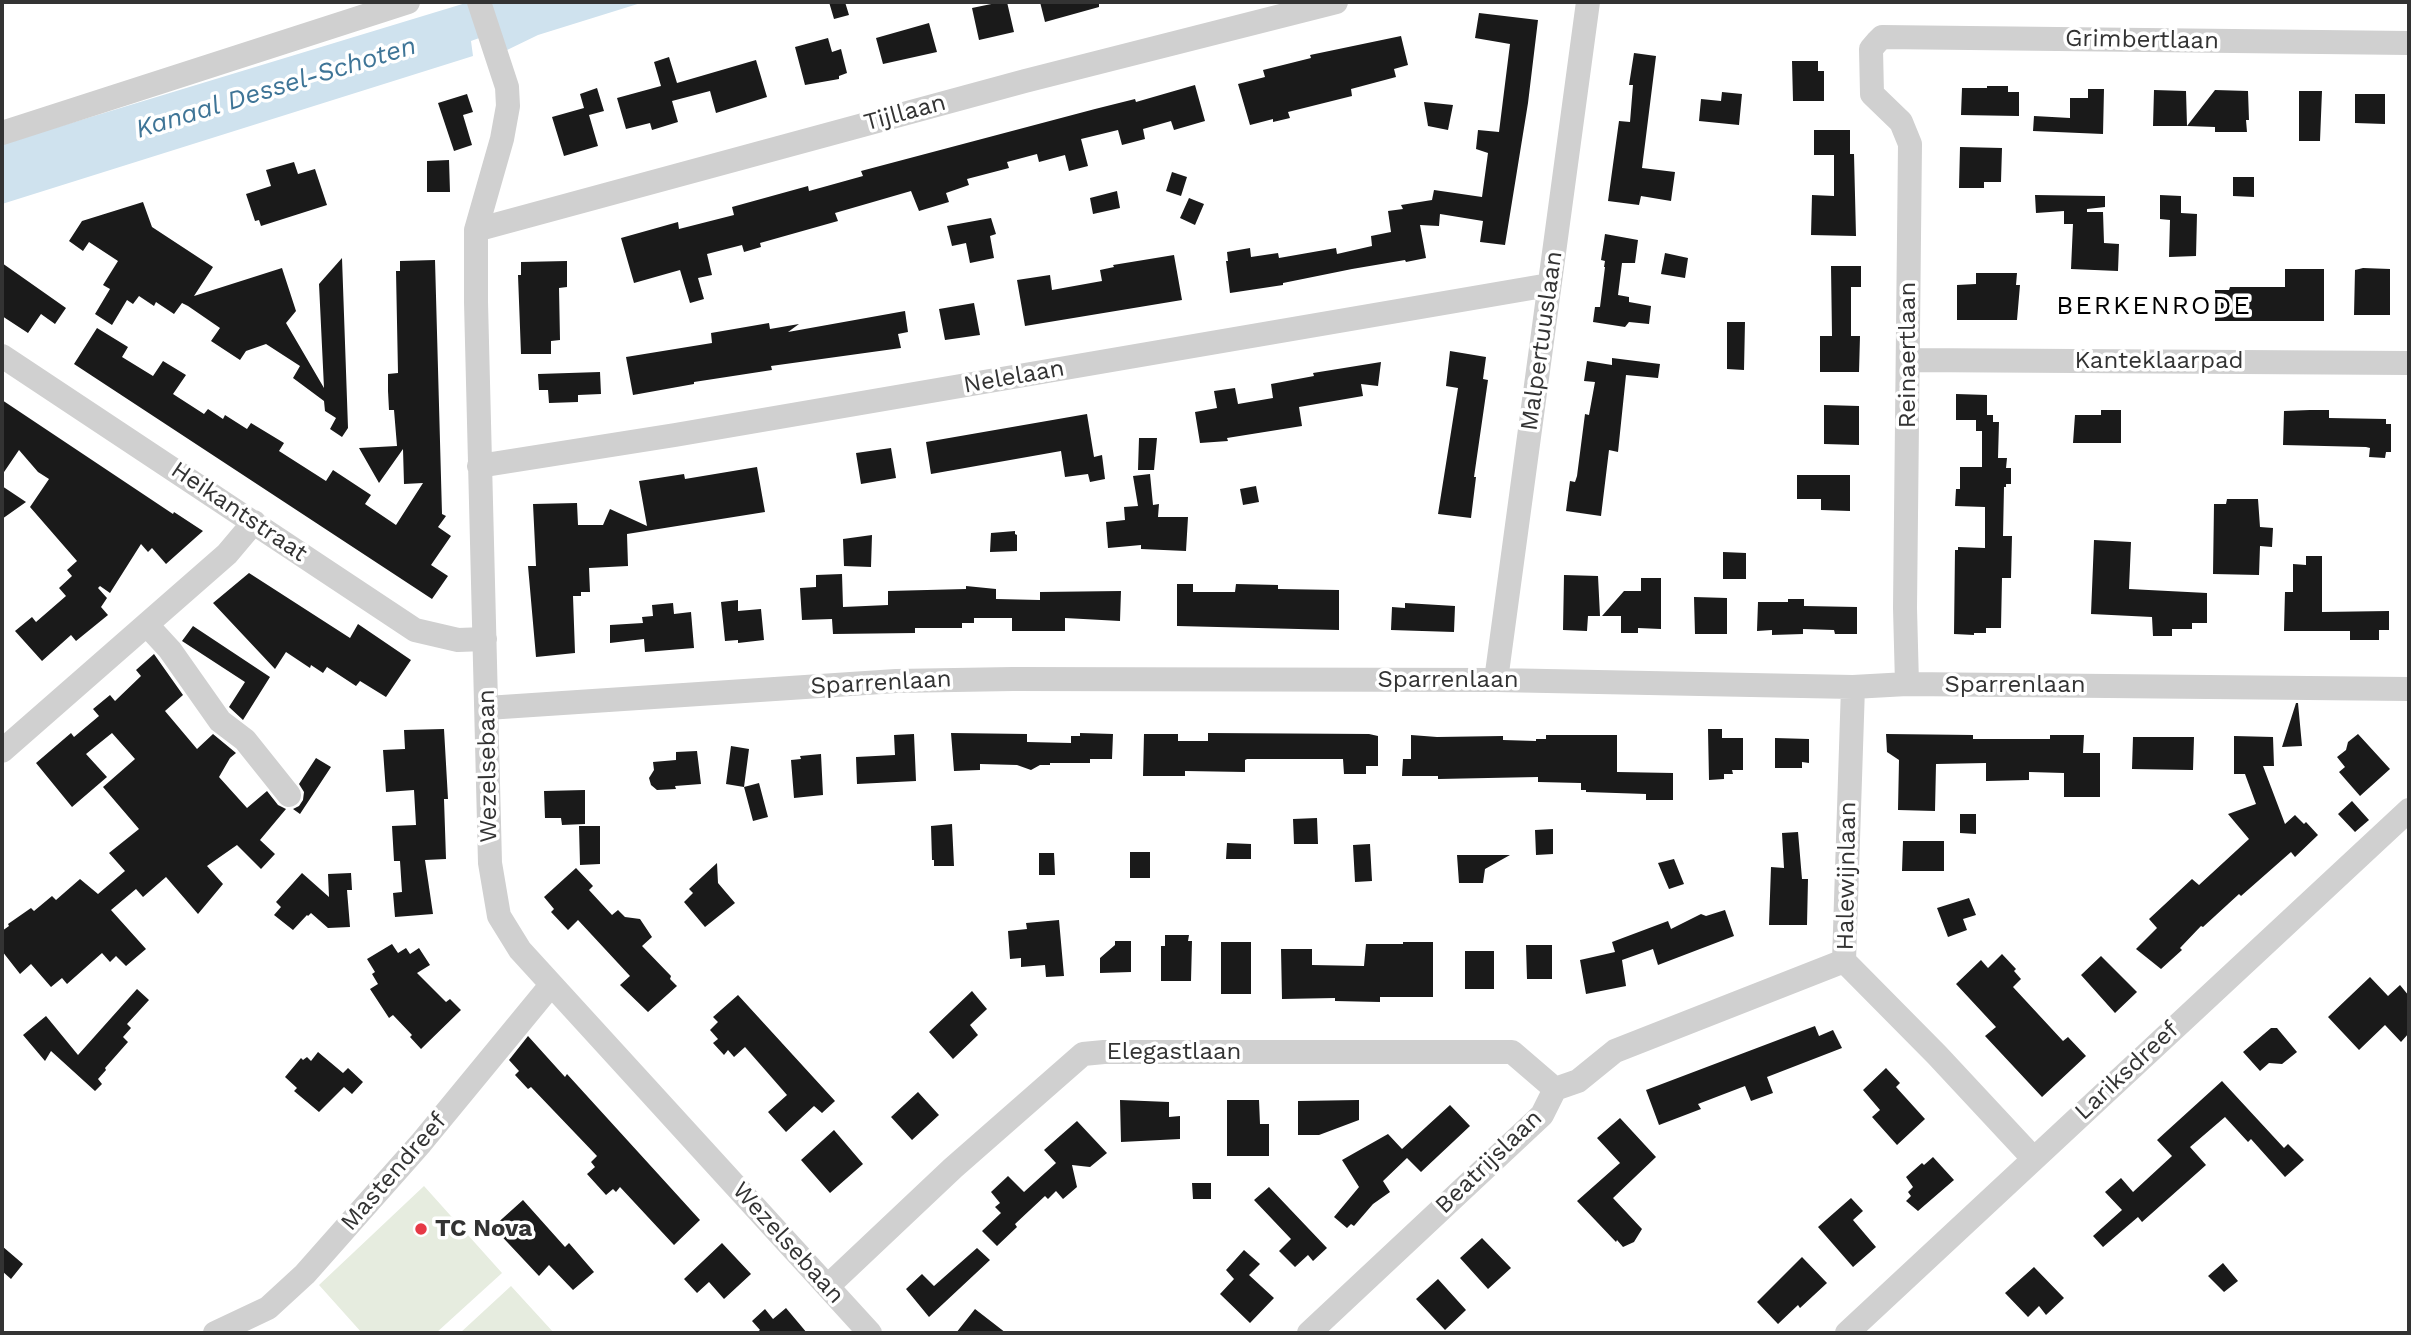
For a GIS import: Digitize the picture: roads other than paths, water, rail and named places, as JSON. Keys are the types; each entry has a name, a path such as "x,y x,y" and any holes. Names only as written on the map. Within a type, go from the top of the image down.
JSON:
{"street":[{"path":"2,133 408,2"},
{"name":"Wezelsebaan","path":"479,2 507,87 508,106 502,139 476,230 490,863 499,916 520,950 551,985 870,1333"},
{"name":"Tijllaan","path":"476,230 1025,81 1336,2"},
{"name":"Malpertuuslaan","path":"1496,680 1588,2"},
{"name":"Grimbertlaan","path":"1877,42 1882,37 2409,43"},
{"name":"Reinaertlaan","path":"1877,42 1871,50 1872,94 1901,122 1910,144 1905,608 1907,684"},
{"name":"Nelelaan","path":"480,466 1549,285"},
{"name":"Heikantstraat","path":"2,356 415,630 458,640 485,639"},
{"name":"Kanteklaarpad","path":"1908,360 2409,363"},
{"path":"2,751 227,554 254,522"},
{"path":"147,625 170,650 220,721 244,740 289,795"},
{"name":"Sparrenlaan","path":"487,708 895,681 1013,679 1496,680 1853,687 1907,684 2409,689"},
{"name":"Halewijnlaan","path":"1853,687 1844,961 2033,1158"},
{"name":"Lariksdreef","path":"1847,1333 2409,810"},
{"name":"Beatrijslaan","path":"1309,1333 1542,1115 1555,1089 1578,1081 1615,1051 1844,961"},
{"name":"Mastendreef","path":"215,1333 268,1308 305,1274 421,1143 551,985"},
{"name":"Elegastlaan","path":"828,1286 953,1168 1083,1054 1512,1052 1555,1089"}],"water":[{"name":"Kanaal Dessel-Schoten","path":"469,2 644,2 538,35 505,51 496,32 471,41 473,56 2,204 2,144"}],"place":[{"name":"TC Nova","path":"421,1229"}],"district":[{"name":"BERKENRODE","path":"2154,306"}]}
